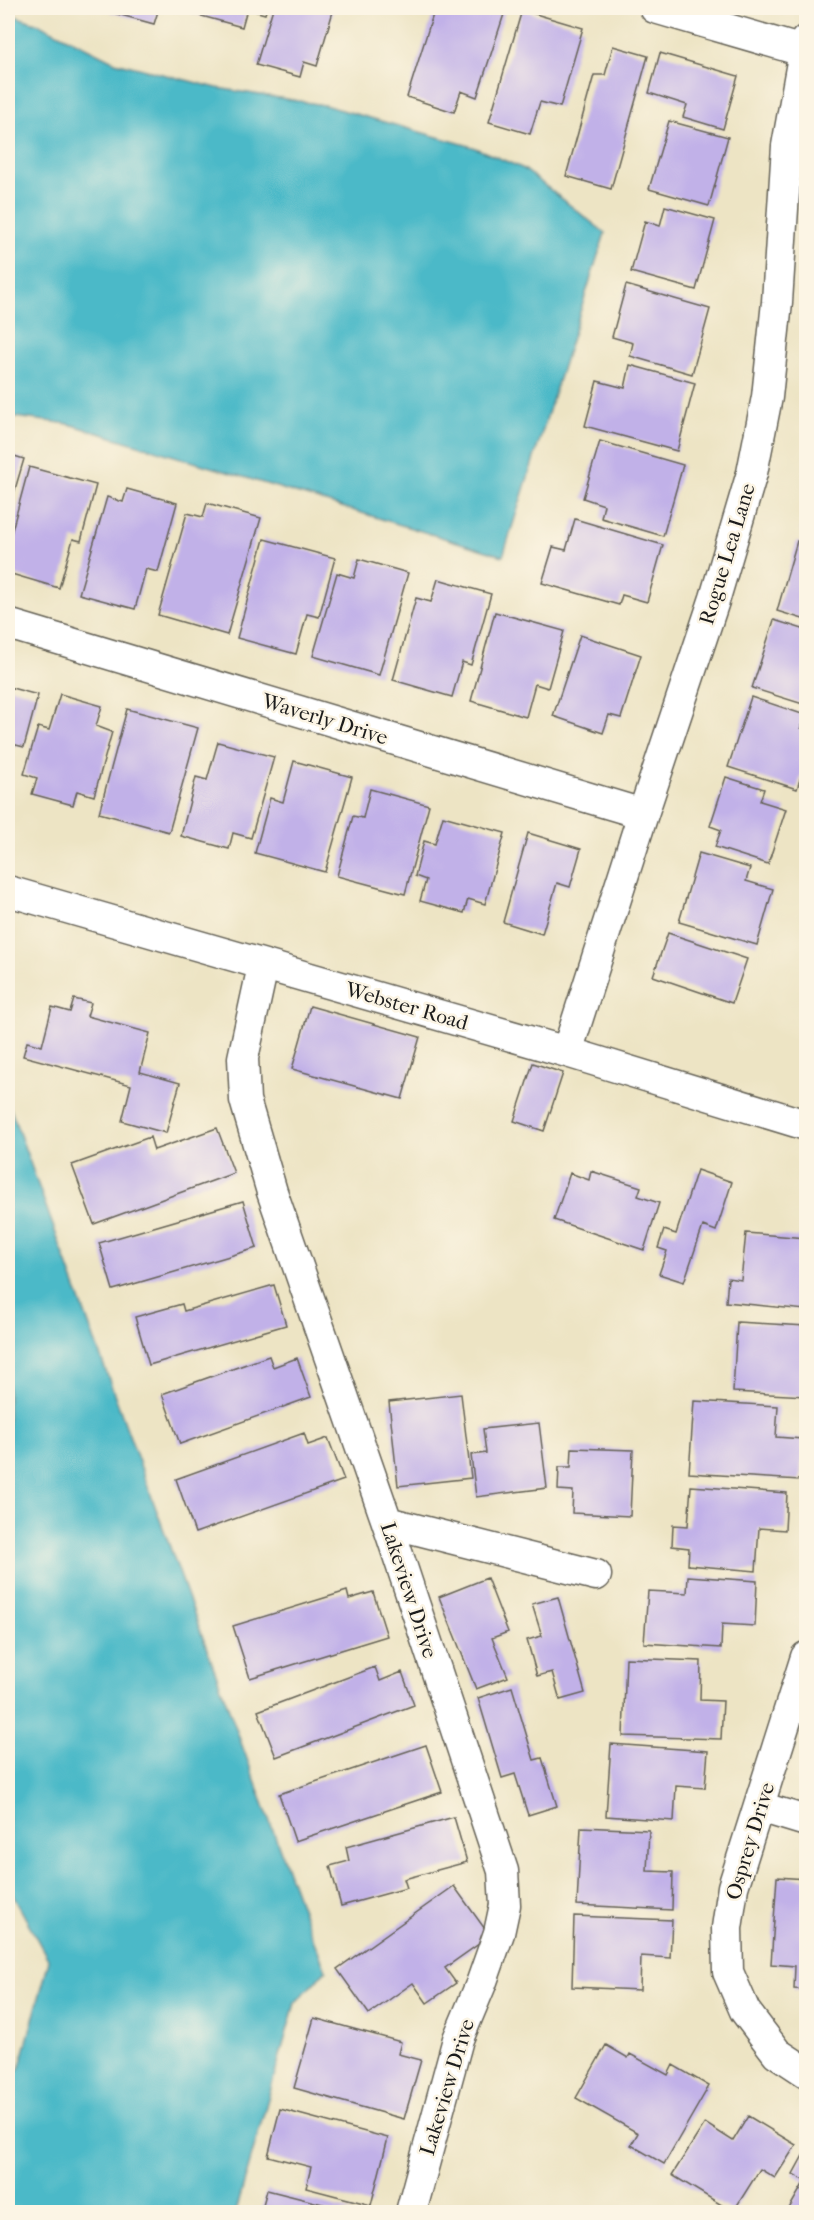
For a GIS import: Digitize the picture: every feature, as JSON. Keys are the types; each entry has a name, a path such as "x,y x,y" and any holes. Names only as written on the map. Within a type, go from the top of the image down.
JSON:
{"street":[{"path":"655,8 805,45"},
{"name":"Rogue Lea Lane","path":"567,1052 715,598 752,473 767,397 777,302 787,146 805,45"},
{"name":"Waverly Drive","path":"8,624 643,814"},
{"name":"Webster Road","path":"8,891 567,1052 807,1125"},
{"name":"Lakeview Drive","path":"263,966 243,1058 245,1100 272,1192 387,1522 503,1871 505,1905 492,1954 458,2038 411,2212"},
{"path":"387,1522 596,1575"},
{"name":"Osprey Drive","path":"807,1658 733,1887 727,1928 728,1972 745,2012 777,2053 807,2072"},
{"path":"760,1807 807,1821"}],"water":[{"path":"8,14 39,24 115,62 217,88 324,105 473,147 524,169 605,233 503,556 69,424 8,416"},
{"path":"8,1102 310,1932 326,1970 295,2003 236,2212 8,2212 8,2082 20,2067 49,1961 8,1886"}],"building":[{"path":"111,8 159,8 154,24 110,12"},
{"path":"188,8 267,8 265,14 247,9 242,27 187,12"},
{"path":"273,8 334,8 317,66 304,62 300,77 256,65"},
{"path":"435,8 506,8 477,97 461,91 454,112 407,97"},
{"path":"522,10 583,28 560,107 540,102 530,134 489,122"},
{"path":"613,46 648,56 611,189 566,176 594,75 605,75"},
{"path":"660,53 738,76 723,129 683,117 687,105 649,93"},
{"path":"669,121 728,137 709,206 649,189"},
{"path":"665,206 715,220 696,290 631,272 645,221 660,226"},
{"path":"626,285 710,309 692,374 630,356 633,343 612,337"},
{"path":"630,365 695,383 677,451 585,426 597,381 625,388"},
{"path":"600,441 683,465 663,536 601,518 604,505 583,498"},
{"path":"8,454 24,459 8,513"},
{"path":"29,467 96,485 81,541 73,539 59,588 8,573 8,545"},
{"path":"127,489 177,503 158,572 146,569 135,609 79,594 107,497 123,502"},
{"path":"207,503 261,518 227,635 158,615 187,513 203,517"},
{"path":"806,512 806,533 800,531"},
{"path":"575,519 663,545 647,602 622,595 619,605 542,583 553,547 566,550"},
{"path":"264,539 335,558 319,617 307,614 296,654 237,638"},
{"path":"797,541 806,544 806,620 777,611"},
{"path":"359,559 408,573 379,675 313,656 337,573 354,578"},
{"path":"438,579 491,594 471,665 462,662 452,697 393,680 416,598 431,602"},
{"path":"495,612 564,631 548,688 535,684 526,717 471,701"},
{"path":"774,620 806,630 806,705 752,688"},
{"path":"580,635 641,655 621,718 609,715 603,733 553,716"},
{"path":"8,687 38,695 24,747 8,743"},
{"path":"60,694 102,706 96,726 112,732 94,796 77,791 73,805 32,794 37,778 24,774 38,727 49,730"},
{"path":"751,697 805,715 801,728 806,729 806,771 803,770 797,789 728,767"},
{"path":"127,709 198,728 169,832 99,813"},
{"path":"218,742 274,757 251,838 233,833 229,849 181,836 196,777 207,780"},
{"path":"294,761 352,777 325,872 255,853 270,798 283,802"},
{"path":"726,777 764,789 760,801 786,809 768,864 715,847 721,830 710,826"},
{"path":"370,789 429,805 405,894 337,876 353,816 363,818"},
{"path":"443,816 505,833 485,904 468,899 464,913 420,901 426,880 415,876 424,841 435,844"},
{"path":"528,833 581,849 570,887 557,883 542,934 503,922"},
{"path":"699,853 750,868 746,881 773,889 757,945 679,922"},
{"path":"668,933 747,959 732,1003 653,976"},
{"path":"74,999 91,1003 87,1016 150,1033 140,1072 180,1083 166,1133 122,1121 131,1085 23,1056 27,1042 42,1046 52,1007 70,1012"},
{"path":"310,1006 420,1037 402,1099 292,1069"},
{"path":"533,1063 563,1073 544,1131 514,1121"},
{"path":"217,1128 234,1173 94,1224 72,1165 150,1137 154,1150"},
{"path":"697,1170 732,1182 716,1231 703,1226 684,1282 659,1274 667,1251 658,1248 664,1230 676,1234"},
{"path":"591,1171 641,1187 638,1196 659,1203 644,1250 554,1220 570,1173 589,1180"},
{"path":"243,1201 257,1248 113,1290 99,1243"},
{"path":"746,1233 806,1238 806,1310 726,1302 728,1278 741,1280"},
{"path":"274,1285 286,1325 149,1365 135,1317 182,1304 184,1311"},
{"path":"737,1322 806,1326 806,1396 733,1392"},
{"path":"269,1356 273,1367 297,1358 311,1397 180,1444 162,1394"},
{"path":"461,1394 471,1478 398,1486 389,1402"},
{"path":"694,1401 778,1406 776,1437 803,1439 800,1480 689,1473"},
{"path":"539,1423 547,1488 476,1497 471,1455 486,1453 483,1429"},
{"path":"304,1433 308,1445 328,1438 344,1480 195,1533 176,1479"},
{"path":"572,1448 633,1450 630,1516 572,1513 573,1491 558,1490 559,1467 571,1467"},
{"path":"691,1486 787,1493 785,1530 759,1528 756,1571 688,1565 689,1548 672,1546 673,1525 688,1526"},
{"path":"688,1576 757,1581 755,1626 722,1624 721,1648 644,1643 648,1591 687,1593"},
{"path":"487,1578 508,1632 492,1638 508,1677 476,1689 439,1597"},
{"path":"347,1591 349,1599 373,1592 387,1636 250,1678 233,1626"},
{"path":"558,1597 585,1693 560,1700 552,1672 537,1676 527,1640 542,1636 532,1604"},
{"path":"626,1658 701,1661 700,1700 723,1701 721,1739 623,1736"},
{"path":"375,1667 380,1681 402,1672 414,1705 276,1757 258,1711"},
{"path":"512,1687 534,1760 542,1758 557,1806 528,1815 515,1774 502,1778 478,1698"},
{"path":"611,1744 708,1751 705,1788 676,1786 674,1821 606,1816"},
{"path":"426,1745 442,1792 295,1841 279,1794"},
{"path":"454,1817 467,1862 404,1879 407,1888 341,1906 330,1866 349,1861 346,1847"},
{"path":"581,1827 649,1830 647,1871 673,1872 672,1910 577,1905"},
{"path":"777,1877 806,1879 806,1990 794,1989 795,1966 771,1964"},
{"path":"454,1886 490,1936 445,1968 456,1983 427,2003 413,1983 369,2014 337,1969"},
{"path":"574,1916 672,1920 670,1958 641,1956 640,1990 572,1987"},
{"path":"314,2018 401,2042 398,2054 421,2060 404,2119 294,2088"},
{"path":"606,2045 628,2058 630,2054 668,2075 673,2065 709,2086 664,2164 631,2145 638,2133 576,2098"},
{"path":"280,2109 388,2138 371,2205 306,2188 311,2167 268,2156"},
{"path":"748,2116 796,2145 775,2178 760,2169 733,2212 672,2175 705,2123 733,2141"},
{"path":"806,2150 806,2212 787,2212 805,2181 793,2174"},
{"path":"267,2190 354,2212 261,2212"}]}
